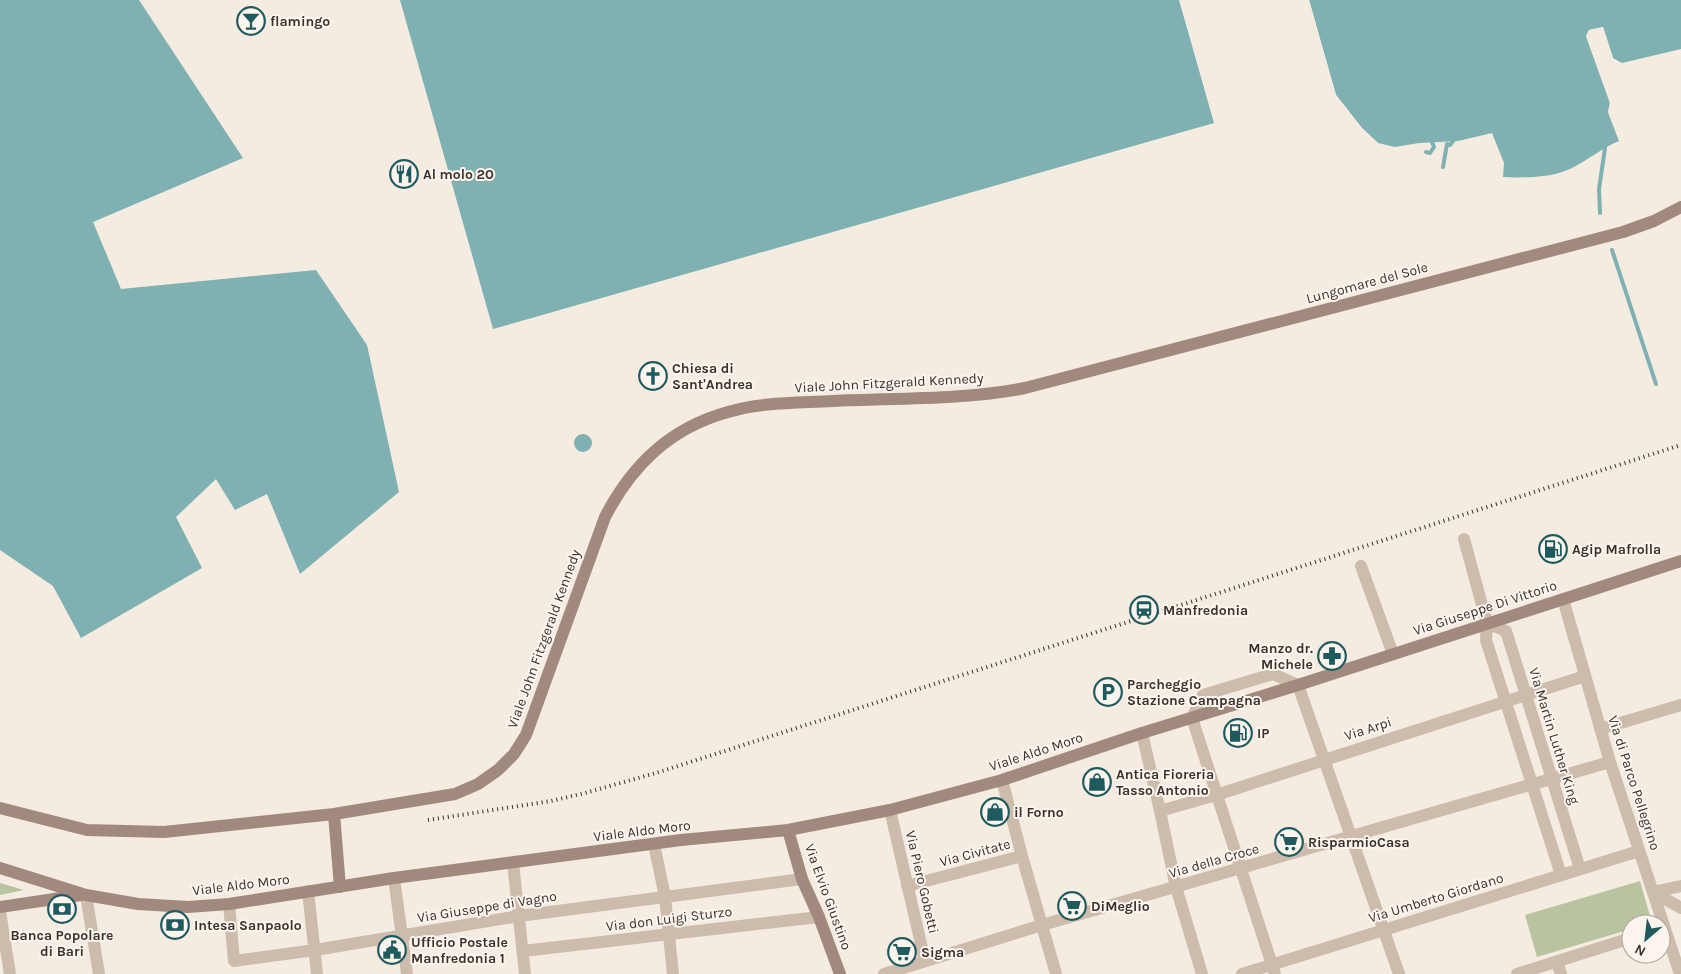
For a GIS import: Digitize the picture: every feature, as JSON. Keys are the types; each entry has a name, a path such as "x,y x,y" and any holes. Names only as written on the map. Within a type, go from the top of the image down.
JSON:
{"main road":[{"name":"Lungomare del Sole","path":"1058,380 1623,232 1654,221 1681,208"},
{"name":"Viale John Fitzgerald Kennedy","path":"0,808 86,830 164,832 334,814 455,794 478,784 498,770 514,754 526,735 605,517 629,478 659,446 680,432 702,421 754,406 1009,391 1058,380"},
{"name":"Via Giuseppe Di Vittorio","path":"1192,718 1681,561"},
{"name":"Viale Aldo Moro","path":"86,894 138,904 188,907 229,904 394,878 513,864 654,844 788,830 890,810 1002,780 1192,718"},
{"path":"0,801 16,812"},
{"path":"334,814 340,887"},
{"name":"Via Elvio Giustino","path":"788,830 802,879 819,917 840,974"},
{"path":"0,868 86,894"},
{"path":"0,907 86,894"}],"street":[{"path":"1464,539 1487,623 1486,640 1561,875"},
{"path":"1361,566 1393,654"},
{"name":"Via di Parco Pellegrino","path":"1563,599 1610,762 1659,914"},
{"name":"Via Martin Luther King","path":"1487,623 1506,631 1580,869"},
{"path":"1273,969 1192,718 1203,695 1273,674 1298,685 1399,974"},
{"name":"Via Arpi","path":"1160,811 1216,795 1585,676"},
{"path":"1600,728 1681,705"},
{"path":"1142,733 1176,887 1202,974"},
{"name":"Via della Croce","path":"884,974 1042,925 1352,838 1610,762"},
{"path":"1002,780 1056,974"},
{"name":"Via Piero Gobetti","path":"890,810 925,961"},
{"path":"654,844 665,897 673,974"},
{"name":"Via Umberto Giordano","path":"1242,974 1273,969 1384,930 1640,851"},
{"name":"Via Civitate","path":"907,886 1022,856"},
{"path":"513,864 525,974"},
{"path":"394,878 407,974"},
{"name":"Via Giuseppe di Vagno","path":"229,904 234,961 315,950 519,916 802,879"},
{"path":"1653,892 1681,886"},
{"path":"308,891 317,974"},
{"path":"1653,892 1681,908"},
{"path":"86,894 99,974"},
{"path":"0,912 10,974"},
{"name":"Via don Luigi Sturzo","path":"523,951 819,917"},
{"path":"1517,974 1559,968 1621,942"},
{"name":"Via di Parco Pellegrino","path":"1671,950 1680,974"}],"green space":[{"path":"1640,881 1649,914 1621,914 1621,932 1537,957 1525,915"},
{"path":"0,883 24,890 0,895"}],"water":[{"path":"0,0 139,0 243,158 93,222 121,289 316,270 367,345 399,492 300,574 267,494 235,510 216,479 176,517 202,568 81,638 53,586 0,550"},
{"path":"400,0 1179,0 1214,123 493,329"},
{"path":"1309,0 1681,0 1681,49 1622,63 1613,58 1603,27 1589,30 1586,36 1610,103 1608,112 1619,141 1578,165 1556,174 1538,177 1503,177 1504,163 1492,133 1458,141 1419,143 1395,147 1378,143 1362,128 1336,95"},
{"path":"579,434 587,434 592,439 590,450 579,452 574,447 574,439"}],"pier":[{"path":"1306,0 1309,0 1336,95 1362,128 1378,143 1376,144 1360,129 1334,96"},
{"path":"1603,27 1613,58 1611,59 1601,30 1591,32 1588,36 1613,102 1611,112 1622,140 1620,143 1608,112 1610,103 1586,36 1589,30"}],"waterway":[{"path":"1443,167 1447,144 1450,145 1453,141"},
{"path":"1426,152 1430,153 1434,147 1432,142"},
{"path":"1600,213 1599,189 1605,148"},
{"path":"1612,250 1656,384"}],"railway":[{"path":"428,820 551,801 656,773 1681,445"}],"place":[{"name":"flamingo","path":"251,21"},
{"name":"Al molo 20","path":"404,174"},
{"name":"Chiesa di Sant'Andrea","path":"653,376"},
{"name":"Agip Mafrolla","path":"1553,549"},
{"name":"Manfredonia","path":"1144,610"},
{"name":"Manzo dr. Michele","path":"1332,656"},
{"name":"Parcheggio Stazione Campagna","path":"1108,692"},
{"name":"IP","path":"1238,733"},
{"name":"Antica Fioreria Tasso Antonio","path":"1097,782"},
{"name":"il Forno","path":"995,812"},
{"name":"RisparmioCasa","path":"1289,842"},
{"name":"DiMeglio","path":"1072,906"},
{"name":"Banca Popolare di Bari","path":"62,909"},
{"name":"Intesa Sanpaolo","path":"175,925"},
{"name":"Ufficio Postale Manfredonia 1","path":"392,950"},
{"name":"Sigma","path":"902,952"}]}
